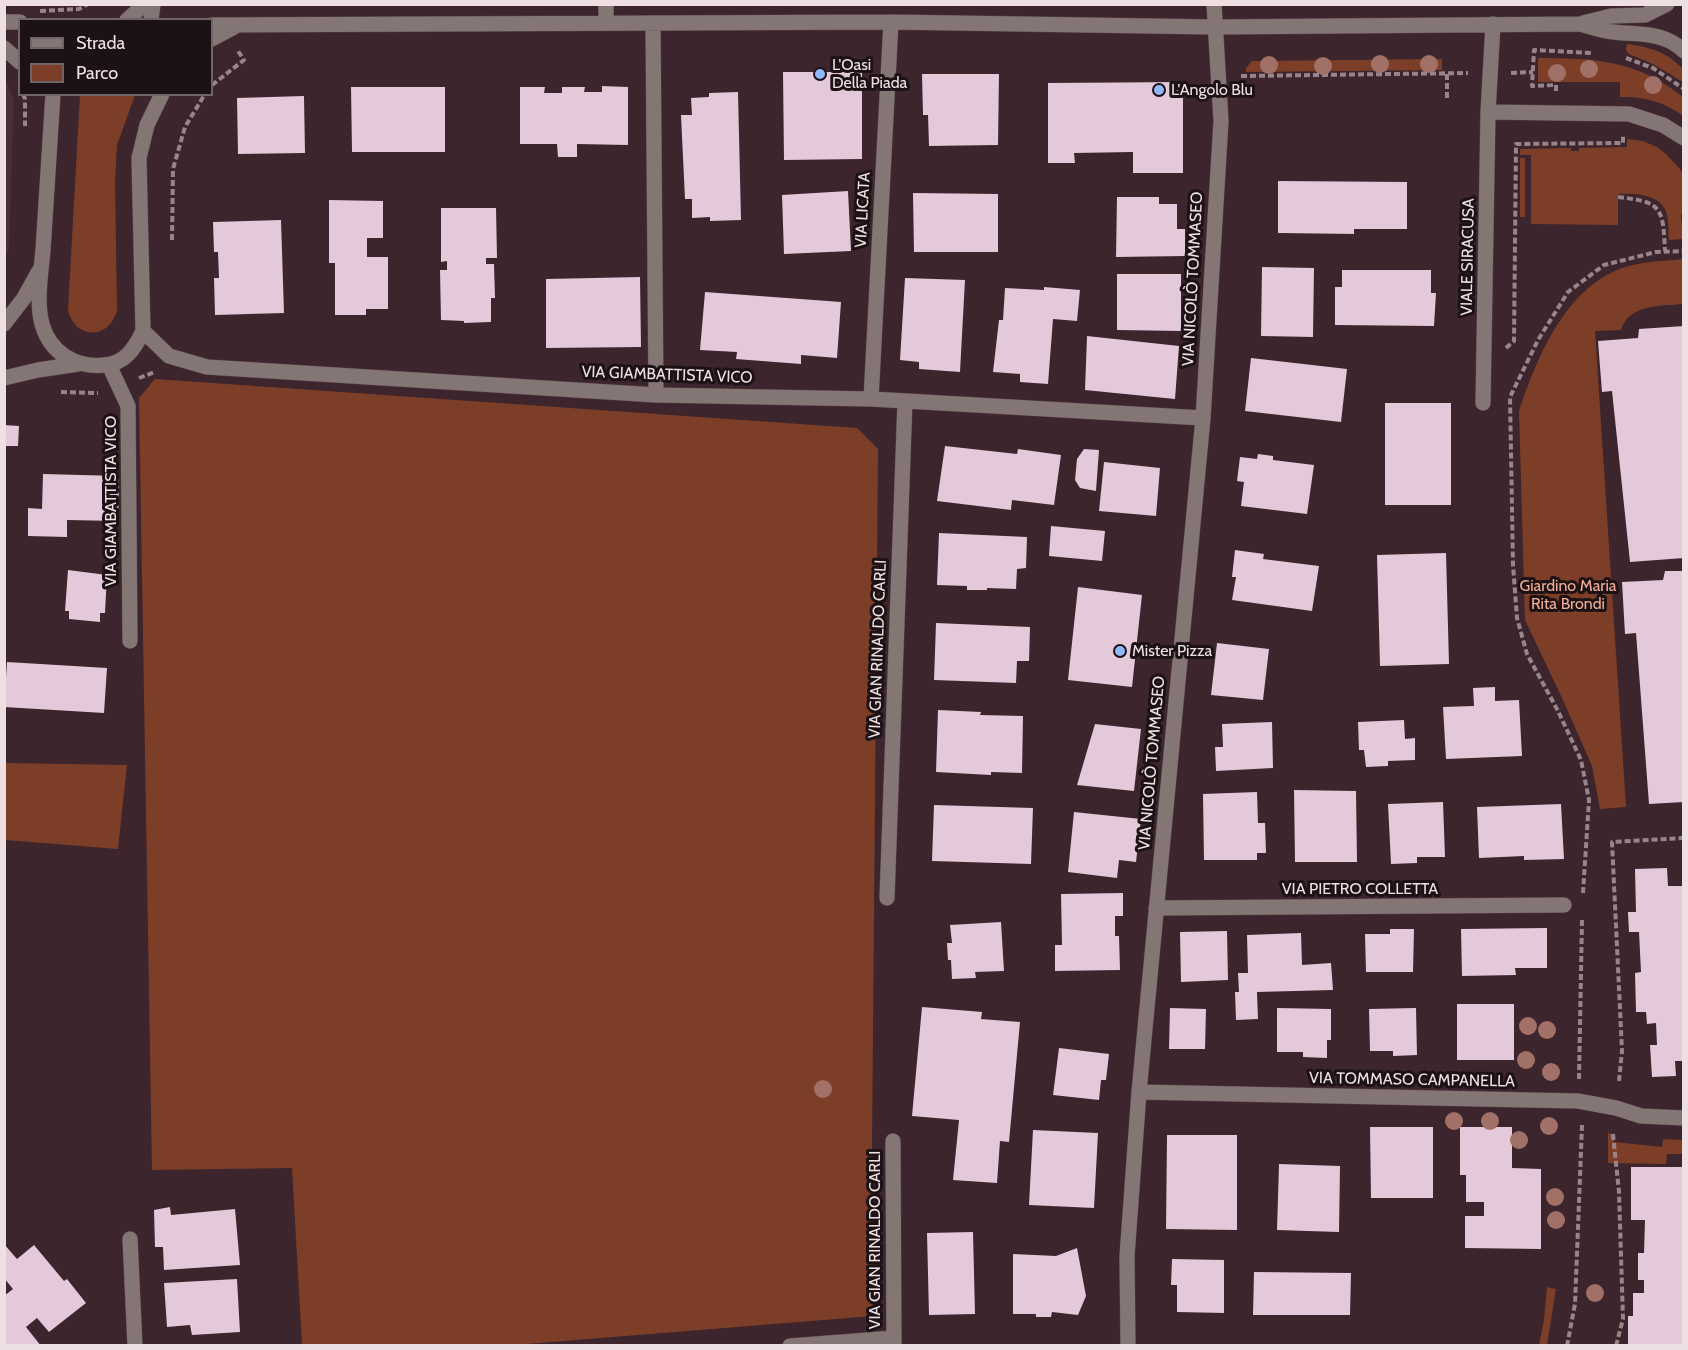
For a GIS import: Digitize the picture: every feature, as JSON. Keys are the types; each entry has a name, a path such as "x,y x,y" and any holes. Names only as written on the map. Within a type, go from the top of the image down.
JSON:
{"street":[{"path":"129,18 145,4"},
{"path":"606,4 606,23"},
{"name":"VIA NICOLÒ TOMMASEO","path":"1128,1346 1127,1256 1138,1092 1203,418 1221,121 1214,4"},
{"path":"1580,24 1611,16 1645,15 1667,4"},
{"path":"213,25 891,22 1214,27 1580,24 1612,32 1646,33 1676,44 1683,51"},
{"name":"VIA LICATA","path":"871,399 891,22"},
{"path":"653,23 656,395"},
{"path":"213,38 242,24"},
{"name":"VIALE SIRACUSA","path":"1484,403 1488,112 1493,24"},
{"path":"4,48 18,60"},
{"path":"41,96 52,121"},
{"path":"53,96 40,307 42,324 48,338 58,351 78,364"},
{"path":"4,378 78,364 109,365 122,359 135,348 143,331 139,158 147,125 162,96"},
{"path":"1488,112 1629,114 1663,124 1683,138"},
{"path":"4,324 24,298 42,265"},
{"name":"VIA GIAMBATTISTA VICO","path":"143,331 169,356 207,367 656,395 871,399 1203,418"},
{"name":"VIA GIAMBATTISTA VICO","path":"109,365 128,406 129,641"},
{"name":"VIA GIAN RINALDO CARLI","path":"887,898 904,401"},
{"name":"VIA PIETRO COLLETTA","path":"1156,908 1564,905"},
{"name":"VIA TOMMASO CAMPANELLA","path":"1138,1092 1578,1101 1616,1108 1641,1116 1683,1118"},
{"name":"VIA GIAN RINALDO CARLI","path":"790,1346 894,1342 892,1141"},
{"path":"130,1239 135,1346"}],"path":[{"path":"38,11 79,9 88,4"},
{"path":"1556,85 1532,86 1534,50 1601,53"},
{"path":"213,84 244,60"},
{"path":"1506,73 1533,72"},
{"path":"1447,73 1447,98"},
{"path":"1240,76 1473,73"},
{"path":"172,240 173,169 185,127 204,96"},
{"path":"1484,369 1514,340 1516,144 1623,143 1623,134 1630,134"},
{"path":"1555,135 1555,145"},
{"path":"1618,197 1649,202 1658,207 1664,223 1665,251"},
{"path":"1581,760 1527,654 1517,618 1513,565 1510,397 1538,340 1568,292 1604,265 1665,251 1683,251"},
{"path":"1619,1081 1622,1051 1612,842 1683,838"},
{"path":"1567,1346 1575,1304 1582,1129"},
{"path":"1613,1134 1619,1192 1623,1319 1616,1346"}],"shaded area":[{"path":"5,79 14,100 9,248 5,258"}],"green space":[{"path":"1627,44 1651,49 1671,58 1683,69 1683,82 1653,64 1629,54 1626,50"},
{"path":"1538,58 1578,59 1632,68 1649,75 1683,97 1683,116 1653,101 1620,97 1620,82 1538,82"},
{"path":"1442,59 1442,70 1246,72 1246,68 1252,61"},
{"path":"80,96 135,96 117,145 115,180 117,310 107,327 92,332 78,327 68,310"},
{"path":"1627,139 1643,141 1657,147 1680,169 1683,175 1683,214 1681,214 1683,239 1669,240 1667,215 1660,203 1647,196 1632,194 1618,194 1618,225 1531,224 1531,155 1520,155 1520,149 1571,148 1571,151 1579,151 1579,148 1627,147"},
{"path":"1520,158 1525,158 1525,217 1520,217"},
{"name":"Giardino Maria Rita Brondi","path":"1683,259 1683,304 1647,308 1631,315 1621,330 1595,331 1626,807 1600,809 1592,766 1525,620 1519,411 1546,344 1573,303 1590,286 1610,273 1633,265"},
{"path":"155,379 857,428 878,449 872,1147 873,1316 514,1345 302,1345 292,1168 152,1170 139,398"},
{"path":"4,763 127,765 118,849 5,840"},
{"path":"1608,1133 1613,1134 1614,1142 1662,1147 1663,1139 1683,1140 1683,1154 1667,1154 1666,1164 1608,1163"},
{"path":"1547,1287 1556,1289 1547,1345 1539,1345 1544,1320"}],"building":[{"path":"783,72 862,72 862,159 784,160"},
{"path":"922,74 999,74 998,145 929,146 928,115 923,115"},
{"path":"1183,82 1183,173 1133,173 1133,152 1074,153 1075,163 1048,163 1048,83"},
{"path":"602,86 628,87 628,145 577,144 577,157 558,157 557,144 520,144 520,87 545,87 544,93 562,93 562,87 585,87 584,92 602,92"},
{"path":"351,87 445,87 445,152 352,152"},
{"path":"738,92 741,220 710,221 710,217 692,218 692,199 685,199 681,115 692,115 691,98 709,97 709,93"},
{"path":"304,96 305,153 238,154 237,98"},
{"path":"1278,181 1407,182 1407,229 1354,229 1354,234 1278,233"},
{"path":"848,191 851,251 784,254 782,195"},
{"path":"913,193 998,194 998,252 914,252"},
{"path":"1117,197 1159,197 1159,204 1177,204 1177,229 1185,229 1185,256 1116,257"},
{"path":"329,200 383,201 383,238 367,238 367,257 388,257 388,309 366,309 366,315 335,315 335,263 329,263"},
{"path":"441,208 496,208 497,258 486,258 486,264 494,264 495,298 491,298 491,322 464,323 464,321 441,320 440,270 447,270 447,261 441,262"},
{"path":"281,220 284,313 215,315 214,278 219,278 218,252 214,252 213,222"},
{"path":"1262,267 1314,268 1313,337 1261,336"},
{"path":"1342,270 1431,270 1431,293 1436,293 1434,326 1335,325 1335,287 1342,287"},
{"path":"1117,274 1181,274 1181,331 1117,330"},
{"path":"640,277 641,347 546,348 546,279"},
{"path":"905,278 965,280 960,372 919,369 919,362 900,360"},
{"path":"1044,287 1080,290 1077,321 1053,319 1048,384 1020,382 1020,374 993,372 999,320 1003,320 1005,288 1044,290"},
{"path":"705,292 841,302 837,358 801,355 801,364 736,359 737,352 700,350"},
{"path":"1684,326 1684,558 1630,562 1612,391 1602,392 1598,341 1638,338 1639,329"},
{"path":"1087,336 1179,346 1175,399 1085,390"},
{"path":"1251,358 1347,369 1341,422 1245,411"},
{"path":"1385,403 1451,403 1451,505 1385,505"},
{"path":"4,425 19,426 18,446 4,446"},
{"path":"945,446 1017,454 1018,449 1061,455 1054,505 1012,500 1011,510 937,501"},
{"path":"1084,449 1099,450 1096,491 1080,488 1075,480 1077,459"},
{"path":"1258,454 1273,456 1273,460 1314,465 1307,514 1241,506 1244,482 1237,481 1240,457 1257,459"},
{"path":"1104,462 1160,468 1156,516 1099,511"},
{"path":"43,474 119,476 118,521 67,520 67,537 28,536 28,508 42,509"},
{"path":"1051,526 1105,531 1102,561 1049,556"},
{"path":"939,533 1027,537 1026,568 1017,569 1016,589 967,590 967,586 937,585"},
{"path":"1235,550 1264,554 1263,559 1319,566 1312,611 1232,600 1236,577 1232,577"},
{"path":"1446,553 1449,664 1380,666 1377,555"},
{"path":"68,570 107,575 105,613 100,613 100,622 69,619 69,611 65,611"},
{"path":"1665,571 1684,571 1684,802 1649,804 1636,633 1625,634 1622,582 1663,580"},
{"path":"1078,587 1142,595 1132,687 1068,680"},
{"path":"936,623 1030,627 1029,661 1017,661 1016,683 934,680"},
{"path":"1217,643 1269,649 1263,700 1211,695"},
{"path":"7,662 107,668 104,713 4,707"},
{"path":"1495,687 1495,701 1519,700 1522,756 1446,759 1443,707 1474,706 1473,688"},
{"path":"938,710 981,712 980,715 1023,716 1022,773 991,772 991,775 936,772"},
{"path":"1404,720 1405,739 1415,738 1415,760 1388,761 1388,766 1366,767 1364,750 1359,750 1358,722"},
{"path":"1272,722 1273,768 1216,771 1215,747 1223,747 1222,724"},
{"path":"1095,724 1141,729 1134,791 1077,785"},
{"path":"1294,790 1356,791 1357,862 1295,862"},
{"path":"1257,792 1258,823 1265,823 1266,853 1257,853 1257,860 1204,860 1203,794"},
{"path":"1443,802 1445,857 1417,857 1417,863 1391,864 1388,804"},
{"path":"1561,804 1564,859 1524,860 1524,856 1479,858 1477,807"},
{"path":"934,805 1033,808 1031,864 932,861"},
{"path":"1074,812 1141,819 1136,862 1119,860 1117,878 1068,872"},
{"path":"1667,868 1668,886 1684,886 1684,1061 1675,1061 1676,1076 1652,1077 1650,1045 1657,1045 1656,1023 1647,1024 1646,1012 1636,1012 1635,973 1641,972 1639,932 1629,932 1628,912 1636,912 1635,869"},
{"path":"1123,893 1123,916 1115,916 1115,936 1119,936 1120,970 1055,971 1055,945 1062,945 1061,894"},
{"path":"1001,922 1004,971 975,972 976,978 952,979 947,943 952,943 950,925"},
{"path":"1547,928 1547,968 1515,968 1516,975 1462,976 1461,929"},
{"path":"1390,929 1414,929 1413,972 1366,972 1365,934 1390,934"},
{"path":"1227,931 1228,980 1181,982 1180,932"},
{"path":"1301,933 1302,965 1331,963 1333,990 1257,992 1258,1019 1236,1020 1235,992 1239,992 1238,973 1248,973 1247,935"},
{"path":"1457,1004 1514,1004 1514,1060 1457,1060"},
{"path":"922,1007 982,1012 981,1019 1020,1022 1009,1142 1000,1141 997,1183 953,1180 959,1120 912,1116"},
{"path":"1170,1008 1206,1009 1205,1049 1169,1049"},
{"path":"1277,1008 1331,1009 1331,1040 1327,1040 1327,1058 1303,1057 1303,1052 1277,1052"},
{"path":"1416,1008 1417,1055 1393,1056 1393,1051 1370,1051 1369,1009"},
{"path":"1059,1048 1109,1054 1106,1080 1101,1080 1099,1100 1053,1095"},
{"path":"1370,1127 1433,1127 1433,1198 1371,1198"},
{"path":"1460,1127 1512,1127 1512,1168 1541,1169 1541,1249 1465,1248 1465,1216 1484,1216 1484,1202 1466,1202 1466,1175 1460,1175"},
{"path":"1033,1130 1098,1133 1094,1208 1029,1205"},
{"path":"1167,1135 1237,1135 1237,1230 1166,1229"},
{"path":"1279,1164 1340,1166 1339,1232 1277,1230"},
{"path":"1631,1167 1684,1167 1684,1344 1628,1345 1628,1316 1633,1316 1633,1293 1644,1293 1644,1280 1638,1280 1638,1253 1644,1253 1645,1220 1631,1220"},
{"path":"170,1207 171,1215 235,1209 240,1265 164,1270 163,1247 155,1247 154,1210"},
{"path":"973,1232 975,1314 929,1315 927,1233"},
{"path":"4,1244 17,1259 34,1245 64,1281 67,1279 86,1303 49,1332 37,1318 26,1327 41,1346 7,1346 4,1342 4,1296 13,1289 4,1278"},
{"path":"1077,1248 1086,1296 1078,1315 1052,1312 1051,1317 1036,1317 1036,1314 1013,1314 1013,1254 1056,1256"},
{"path":"1172,1259 1224,1260 1224,1313 1177,1312 1177,1285 1171,1285"},
{"path":"1254,1272 1351,1273 1350,1315 1253,1315"},
{"path":"237,1279 240,1332 192,1335 190,1325 167,1327 164,1283"}],"place":[{"name":"L'Oasi Della Piada","path":"820,74"},
{"name":"L'Angolo Blu","path":"1159,90"},
{"name":"Mister Pizza","path":"1120,651"}]}
